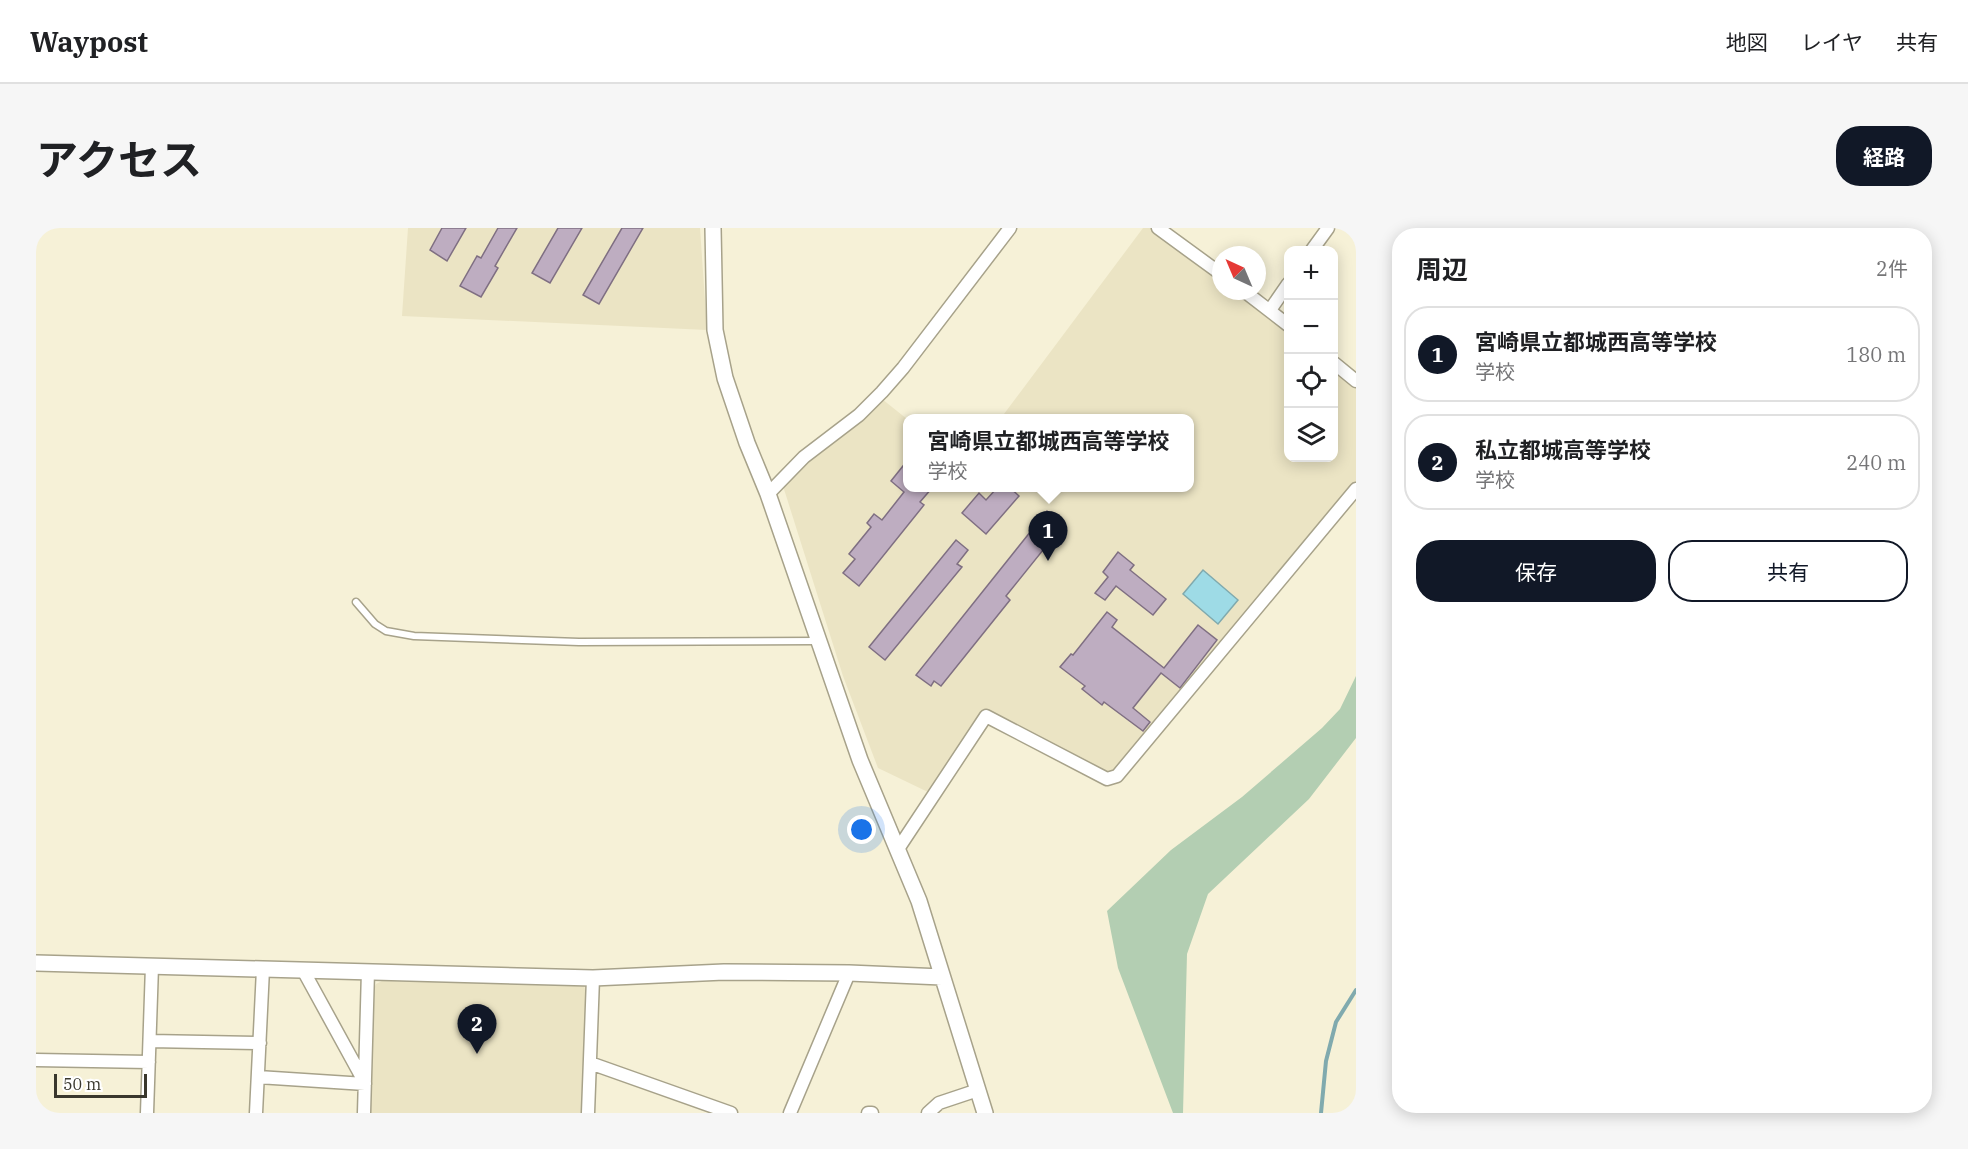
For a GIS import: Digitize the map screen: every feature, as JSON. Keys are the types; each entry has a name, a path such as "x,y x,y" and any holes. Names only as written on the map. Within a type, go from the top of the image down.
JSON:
{"street":[{"path":"713,228 715,330 725,378 747,443 768,494 860,760 919,901 985,1113"},
{"path":"768,494 804,457 859,415 882,392 1010,228"},
{"path":"1158,228 1212,267"},
{"path":"1315,246 1328,228"},
{"path":"1270,310 1284,290"},
{"path":"1256,300 1284,322"},
{"path":"1338,366 1356,381"},
{"path":"898,849 986,716 1107,779 1117,776 1356,489"},
{"path":"36,963 593,978 724,972 849,973 942,977"},
{"path":"147,1113 152,966"},
{"path":"256,1113 263,969"},
{"path":"303,970 365,1084"},
{"path":"364,1113 368,971"},
{"path":"790,1113 849,973"},
{"path":"588,1113 593,978"},
{"path":"150,1041 260,1043"},
{"path":"36,1060 149,1062"},
{"path":"590,1063 731,1113"},
{"path":"258,1077 365,1084"},
{"path":"928,1113 939,1103 978,1090"}],"lane":[{"path":"356,602 375,624 386,631 414,636 579,642 819,641"}],"shaded area":[{"path":"408,228 700,228 707,330 402,316"},
{"path":"1143,228 1151,228 1212,273 1212,300 1248,300 1284,328 1284,462 1338,462 1338,371 1356,386 1356,482 1111,774 1105,775 985,711 930,793 878,768 843,676 783,486 807,461 882,399 903,416 903,492 1194,492 1194,414 1004,414"},
{"path":"382,981 584,985 586,995 582,1113 370,1113 373,990 376,984"}],"green space":[{"path":"1356,676 1356,738 1309,799 1208,894 1187,954 1183,1113 1173,1113 1118,968 1107,911 1171,850 1242,797 1322,728 1340,709"}],"water":[{"path":"1203,570 1238,600 1218,624 1183,594"}],"building":[{"path":"442,228 466,228 447,261 430,250"},
{"path":"498,228 517,228 495,266 498,268 481,297 460,286 477,256 481,258"},
{"path":"558,228 582,228 550,283 532,273"},
{"path":"622,228 643,228 599,304 583,295"},
{"path":"903,466 903,491 891,481"},
{"path":"904,492 929,492 920,502 924,505 859,586 843,573 855,559 849,554 871,527 867,523 874,514 882,520"},
{"path":"993,492 1014,492 1019,496 986,534 962,513 979,493 986,500"},
{"path":"1047,511 1064,524 1006,596 1010,600 941,686 934,681 931,686 916,675"},
{"path":"956,540 968,550 957,564 962,567 885,660 869,647"},
{"path":"1118,552 1134,565 1130,570 1166,599 1153,615 1116,586 1105,600 1095,593 1108,577 1103,572"},
{"path":"1107,612 1117,620 1112,627 1164,668 1198,625 1217,640 1180,688 1161,673 1133,708 1150,722 1143,731 1104,702 1102,705 1082,689 1085,686 1060,667 1071,654 1073,655"}],"waterway":[{"path":"1321,1113 1326,1061 1336,1022 1356,990"}],"place":[{"name":"宮崎県立都城西高等学校","path":"1048,561"},
{"name":"私立都城高等学校","path":"477,1054"}]}
